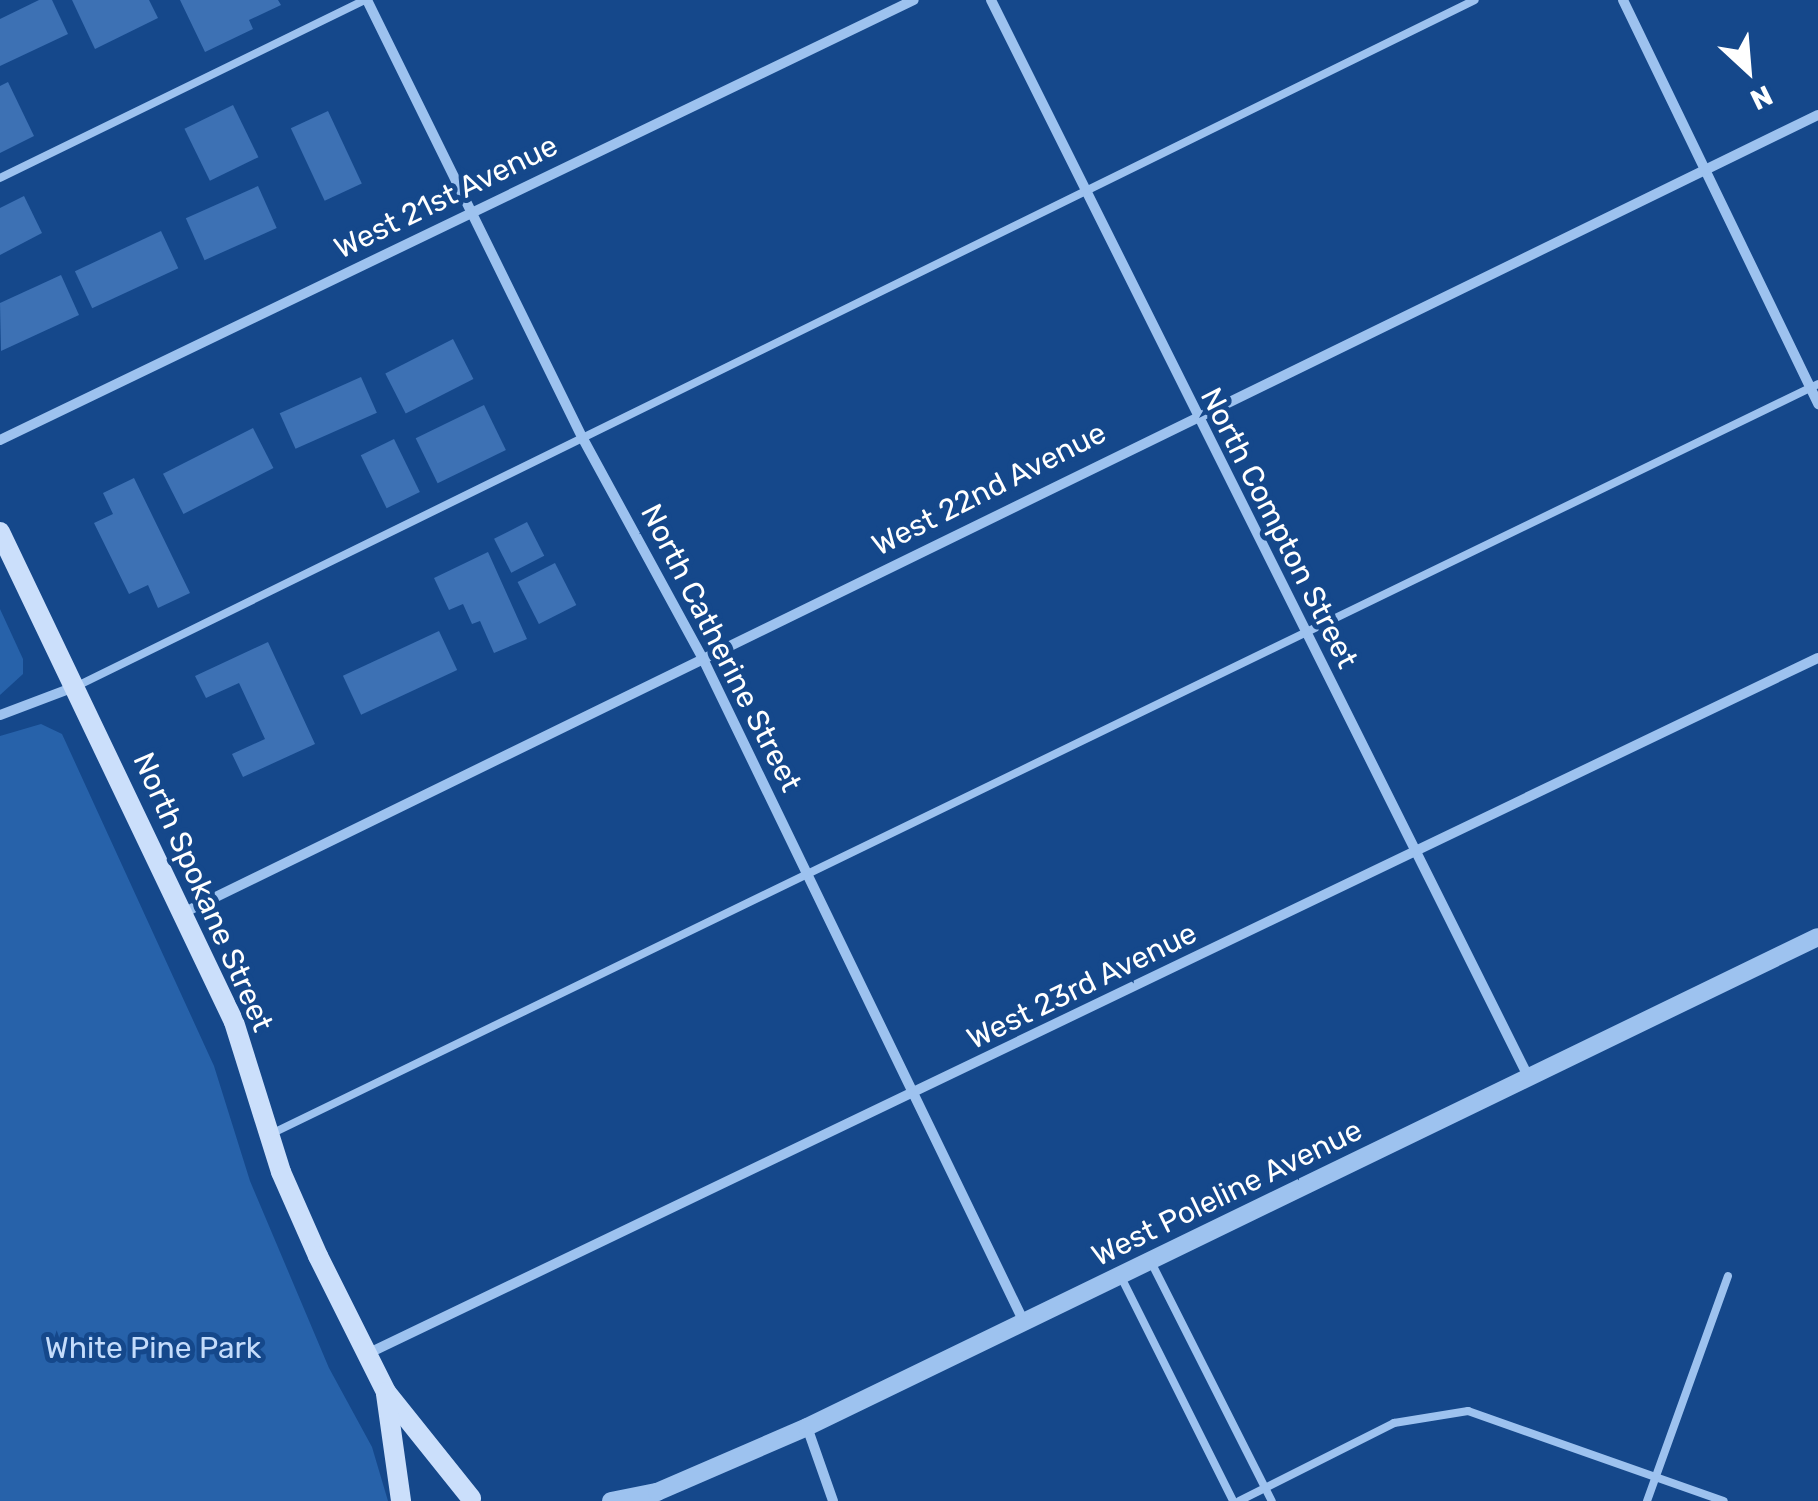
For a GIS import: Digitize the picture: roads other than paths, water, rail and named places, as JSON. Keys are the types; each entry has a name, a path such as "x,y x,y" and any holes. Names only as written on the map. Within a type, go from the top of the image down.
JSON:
{"main road":[{"name":"North Spokane Street","path":"0,532 185,912 234,1022 269,1135 366,1354 386,1392 478,1500"},
{"name":"North Spokane Street","path":"386,1392 402,1501"},
{"path":"448,1501 478,1500"}],"street":[{"name":"North Catherine Street","path":"366,0 582,437 704,661 1024,1322"},
{"name":"West 21st Avenue","path":"0,440 914,0"},
{"name":"North Compton Street","path":"991,0 1302,633 1417,851 1528,1076"},
{"path":"1623,0 1814,386 1818,404"},
{"name":"West 22nd Avenue","path":"185,912 704,661 1194,414 1818,115"},
{"name":"West 23rd Avenue","path":"366,1354 1818,658"},
{"path":"0,716 75,687"},
{"name":"West Poleline Avenue","path":"611,1501 652,1497 807,1428 1818,937"},
{"path":"807,1428 833,1501"}],"lane":[{"path":"0,178 366,0"},
{"path":"75,687 1475,0"},
{"path":"269,1135 1814,386"},
{"path":"1150,1260 1272,1501"},
{"path":"1120,1276 1236,1501 1394,1423 1468,1411 1724,1501"},
{"path":"1647,1501 1728,1276"}],"park label":[{"name":"White Pine Park","path":"153,1348"}]}
